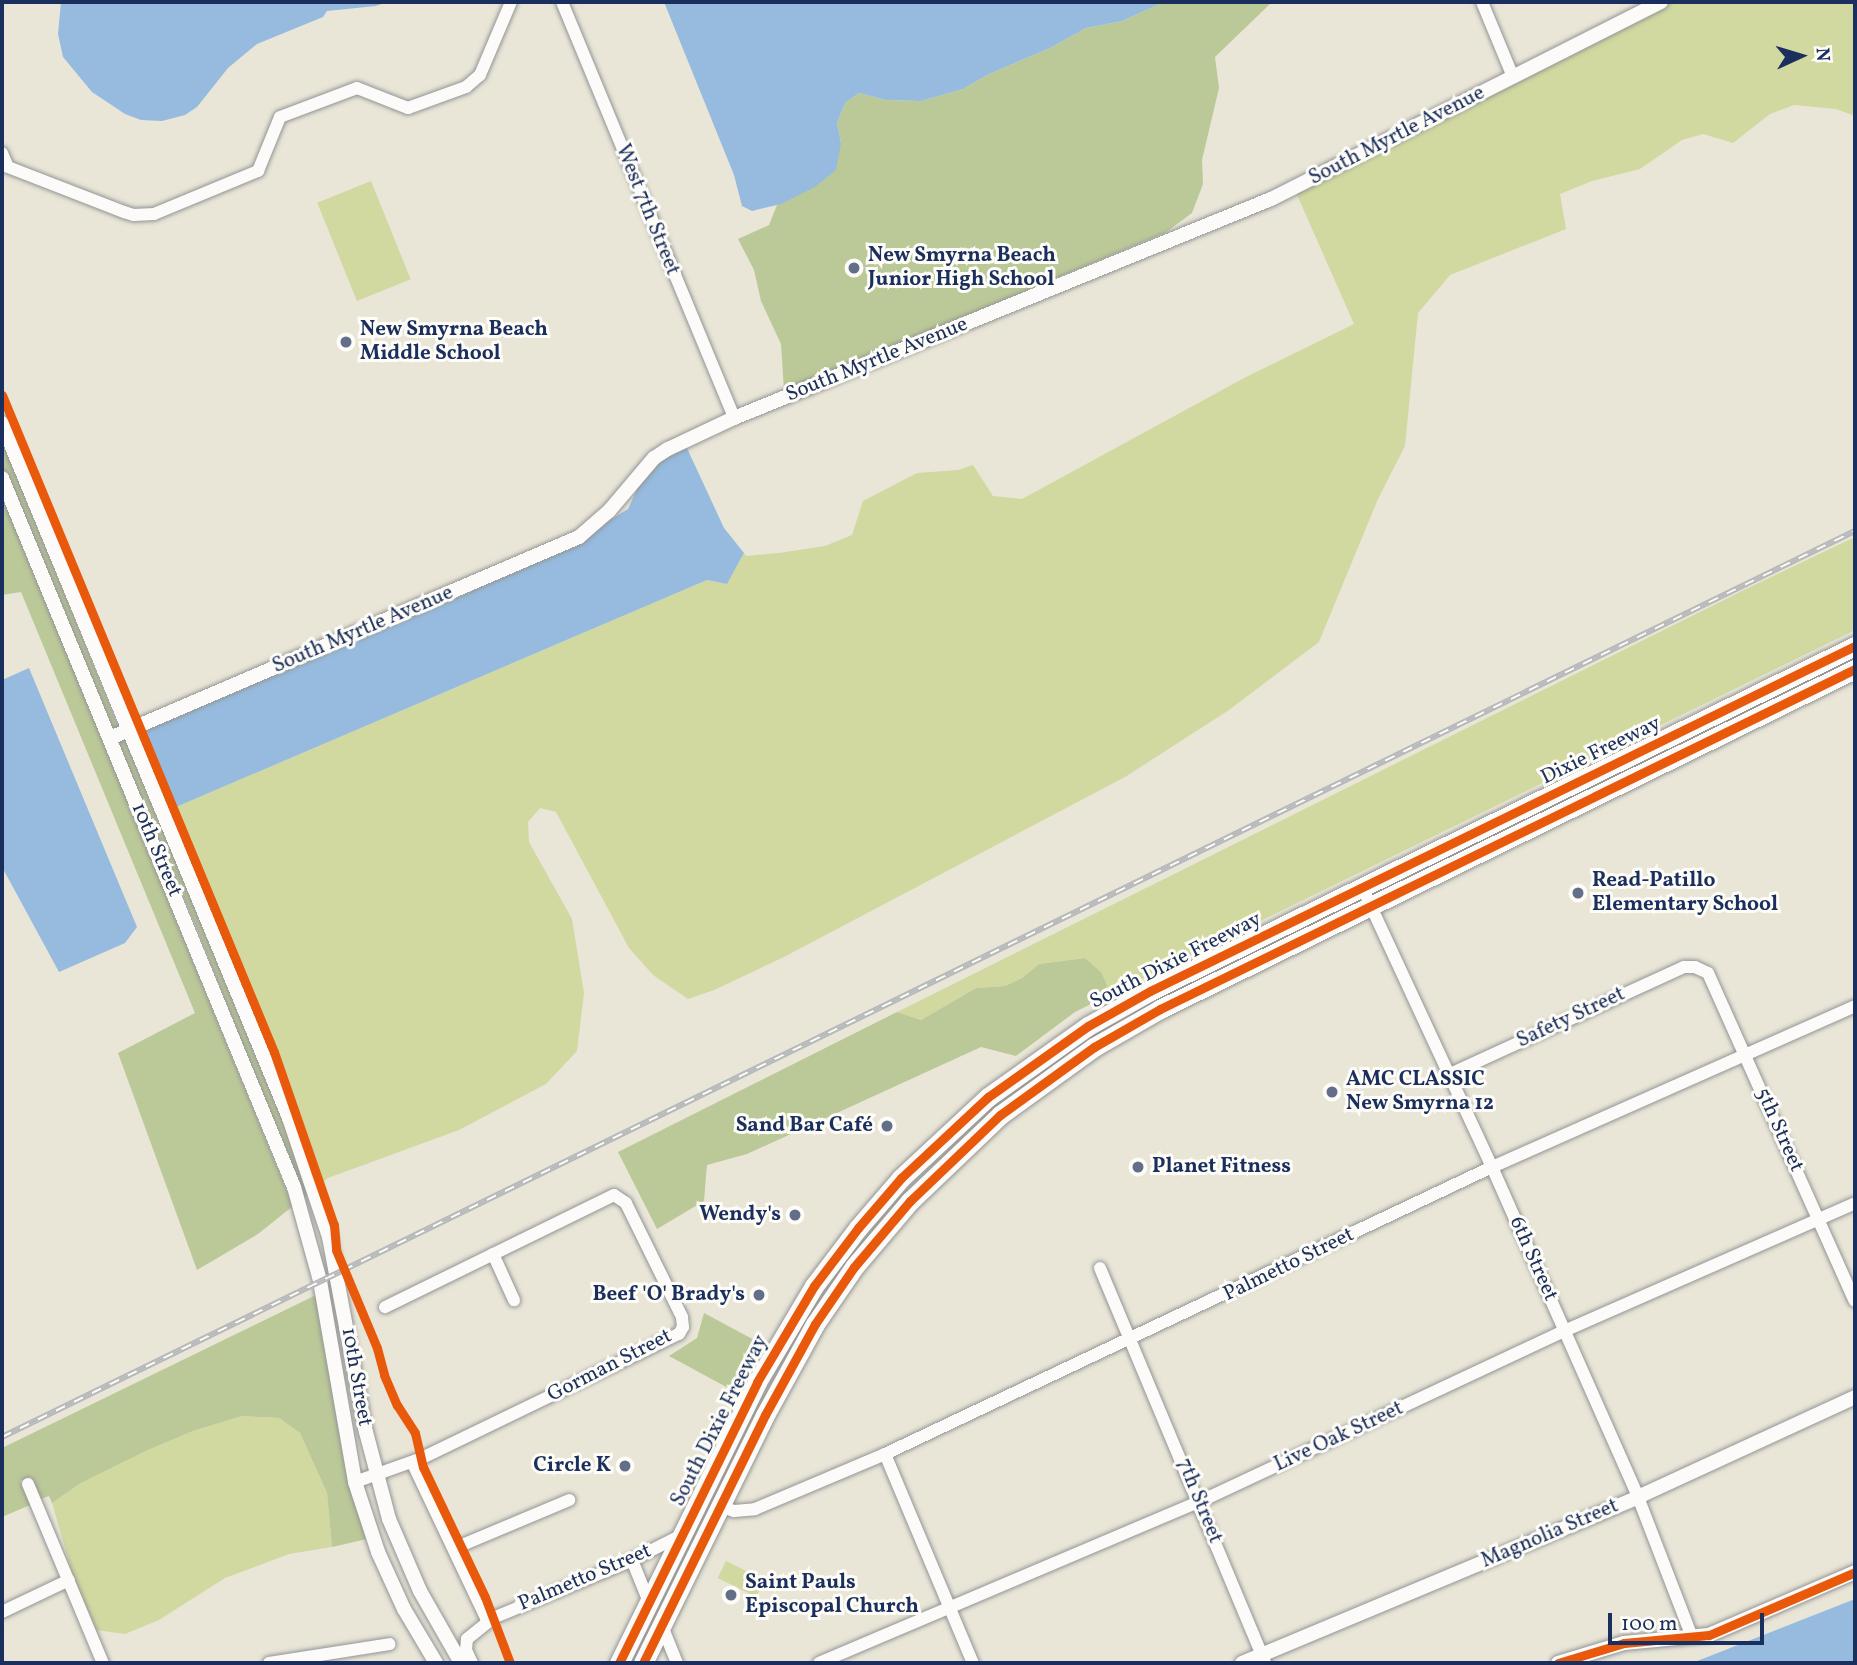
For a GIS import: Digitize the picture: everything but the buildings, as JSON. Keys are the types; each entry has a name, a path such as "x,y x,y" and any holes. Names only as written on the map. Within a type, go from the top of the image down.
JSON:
{"main road":[{"name":"Dixie Freeway","path":"1362,887 1855,646"},
{"name":"Dixie Freeway","path":"1370,906 1855,669"},
{"name":"South Dixie Freeway","path":"620,1663 774,1351 814,1286 858,1228 931,1148 1016,1075 1088,1026 1185,974 1362,887"},
{"name":"South Dixie Freeway","path":"643,1663 780,1385 832,1298 876,1240 943,1166 1027,1094 1105,1040 1194,992 1370,906"},
{"path":"719,1458 716,1485 720,1506"},
{"path":"700,1498 704,1539"}],"street":[{"path":"2,153 8,167 124,212 134,215 154,214 258,171 281,117 357,88 408,108 466,87 480,75 510,2"},
{"name":"West 7th Street","path":"562,2 734,418"},
{"path":"1482,2 1513,77"},
{"name":"South Myrtle Avenue","path":"110,738 579,537 609,511 654,458 734,418 1271,200 1661,2"},
{"name":"10th Street","path":"2,423 289,1118 326,1227 377,1474 389,1519 441,1633 461,1663"},
{"name":"10th Street","path":"2,478 294,1187 308,1235 327,1325 355,1482 378,1552 404,1609 436,1663"},
{"path":"1618,762 1628,780"},
{"name":"6th Street","path":"1362,887 1492,1167 1637,1497 1692,1637"},
{"name":"Safety Street","path":"1448,1075 1684,967 1695,967"},
{"name":"5th Street","path":"1695,967 1708,973 1855,1300"},
{"path":"1185,974 1194,992"},
{"name":"Palmetto Street","path":"720,1506 734,1511 755,1509 885,1454 1492,1167 1855,1006"},
{"path":"1016,1075 1027,1094"},
{"name":"Gorman Street","path":"355,1482 412,1462 678,1334 682,1327 682,1317 626,1203 614,1195 385,1307"},
{"name":"Live Oak Street","path":"820,1663 1199,1502 1564,1331 1855,1203"},
{"path":"308,1235 326,1227"},
{"path":"858,1228 876,1240"},
{"path":"493,1254 514,1300"},
{"name":"7th Street","path":"1100,1268 1132,1339 1263,1659"},
{"path":"814,1286 832,1298"},
{"path":"327,1325 346,1321"},
{"name":"Magnolia Street","path":"1242,1663 1263,1659 1637,1497 1855,1397"},
{"path":"885,1454 973,1663"},
{"path":"412,1462 488,1622 467,1639 466,1650 472,1663"},
{"path":"28,1484 103,1663"},
{"path":"455,1548 569,1500"},
{"name":"Palmetto Street","path":"488,1622 632,1560 682,1535"},
{"path":"632,1560 649,1602"},
{"path":"1558,1663 1624,1643 1709,1635 1855,1572"},
{"path":"2,1612 68,1580"},
{"path":"662,1626 677,1663"},
{"path":"269,1663 390,1644"}],"green space":[{"path":"1164,2 1272,2 1215,57 1219,88 1202,160 1203,184 1192,213 1165,233 784,391 781,344 761,301 754,270 738,239 769,225 777,205 841,143 837,123 845,103 859,93 886,100 921,101 963,89 1086,28 1122,21"},
{"path":"1661,2 1855,2 1855,116 1836,109 1794,105 1770,114 1733,143 1703,134 1682,140 1640,169 1592,181 1560,194 1566,229 1450,275 1418,313 1405,446 1378,499 1319,642 1229,710 1125,777 784,957 714,990 688,999 653,975 629,948 556,812 540,808 528,822 529,842 572,919 584,993 577,1051 546,1084 459,1130 328,1178 320,1185 295,1116 169,810 707,580 727,584 744,553 746,556 825,546 852,535 863,501 917,473 958,470 973,465 993,496 1022,499 1246,377 1354,324 1294,188"},
{"path":"371,181 411,279 357,301 317,203"},
{"path":"2,439 119,728 98,737 2,500"},
{"path":"2,494 293,1206 258,1234 197,1270 118,1053 195,1013 21,592 2,595"},
{"path":"1855,537 1855,630 1099,1000 1106,985 1101,972 1085,958 1039,964 1022,978 1005,986 976,988 921,1020 897,1012 1748,588"},
{"path":"125,738 283,1120 310,1193 303,1198 196,926 117,741"},
{"path":"1085,958 1101,972 1107,985 1099,1000 1075,1012 1016,1056 981,1047 747,1154 707,1165 704,1201 657,1229 618,1152 897,1012 921,1020 976,988 1005,986 1022,978 1039,964"},
{"path":"316,1295 367,1539 332,1547 327,1493 300,1433 279,1418 242,1416 193,1431 81,1483 52,1503 49,1496 41,1499 31,1477 20,1481 30,1505 2,1517 2,1448"},
{"path":"704,1313 758,1342 730,1389 669,1356 697,1338"},
{"path":"242,1416 279,1418 300,1433 327,1493 332,1547 289,1554 225,1578 159,1620 125,1634 96,1630 72,1572 52,1503 81,1483 148,1450 193,1431"},
{"path":"726,1561 765,1580 756,1597 718,1578"}],"water":[{"path":"61,2 387,2 376,6 327,11 323,17 257,44 228,68 197,107 185,115 162,121 141,120 125,114 92,92 63,57 58,34"},
{"path":"664,2 1164,2 1122,21 1086,28 963,89 921,101 886,100 859,93 845,103 837,123 841,143 836,170 815,187 781,204 752,211 742,206 734,175"},
{"path":"686,446 724,528 744,553 727,584 707,580 169,810 136,733 468,593 600,526 628,509 639,485 659,461"},
{"path":"29,668 137,927 125,943 59,972 2,867 2,680"},
{"path":"1855,1599 1855,1663 1692,1663"}],"railway":[{"path":"2,1437 1855,531"}],"cycle path":[{"path":"2,395 274,1052 334,1225 336,1250 377,1348 384,1375 397,1405 415,1433 423,1467 485,1597 510,1663"},
{"path":"619,1663 757,1382 814,1286 858,1228 901,1178 988,1097 1088,1026 1150,991 1855,646"},
{"path":"643,1663 765,1415 815,1324 854,1267 910,1201 1000,1115 1094,1047 1160,1009 1855,669"},
{"path":"1558,1663 1624,1643 1709,1635 1855,1572"}],"place":[{"name":"New Smyrna Beach Junior High School","path":"854,268"},
{"name":"New Smyrna Beach Middle School","path":"346,342"},
{"name":"Read-Patillo Elementary School","path":"1578,893"},
{"name":"AMC CLASSIC New Smyrna 12","path":"1332,1092"},
{"name":"Sand Bar Café","path":"887,1126"},
{"name":"Planet Fitness","path":"1138,1167"},
{"name":"Wendy's","path":"795,1215"},
{"name":"Beef 'O' Brady's","path":"759,1295"},
{"name":"Circle K","path":"625,1466"},
{"name":"Saint Pauls Episcopal Church","path":"731,1595"}]}
